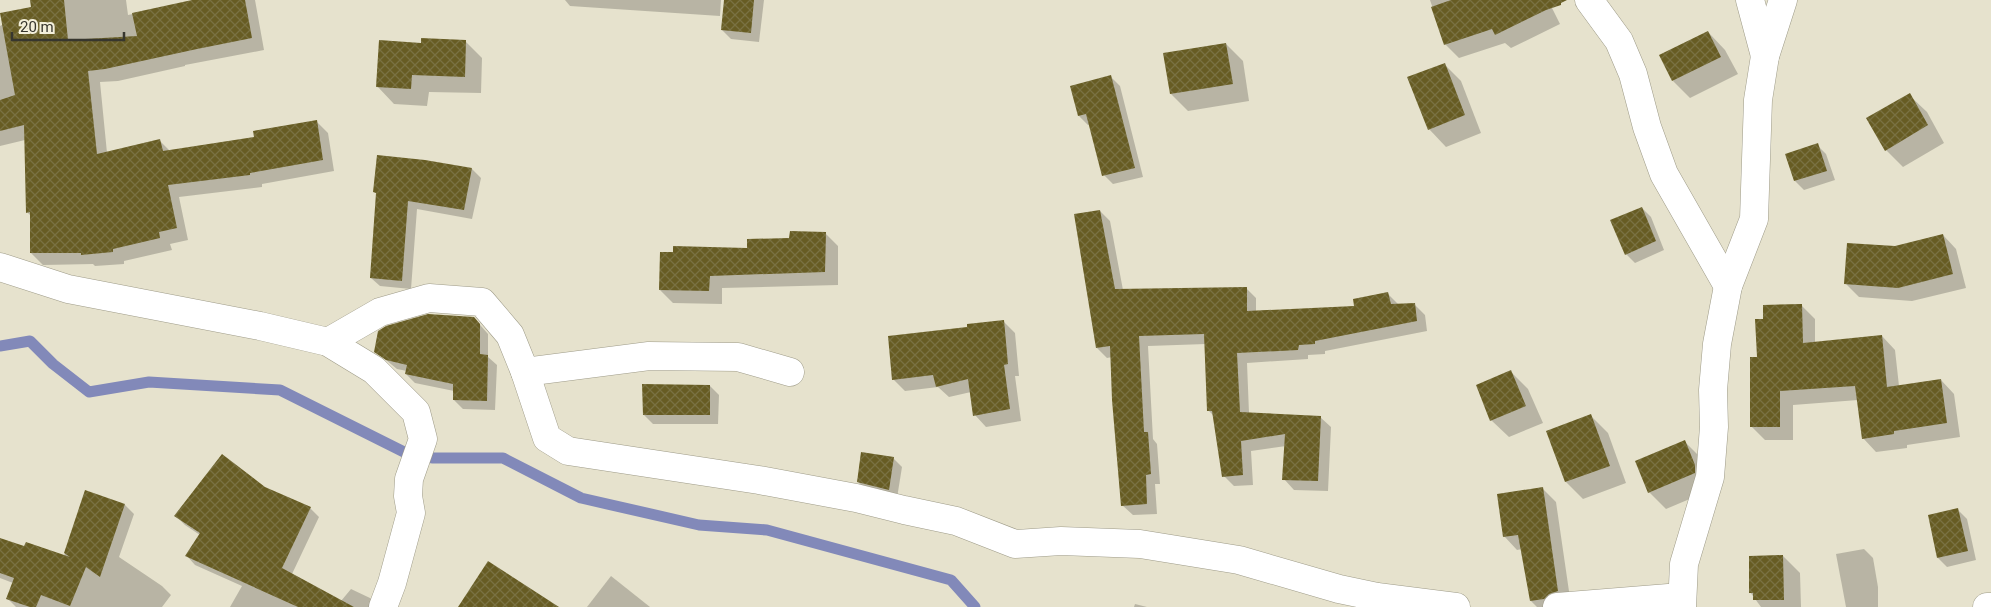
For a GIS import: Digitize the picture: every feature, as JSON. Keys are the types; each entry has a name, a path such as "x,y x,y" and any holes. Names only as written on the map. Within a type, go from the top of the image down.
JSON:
{"street":[{"path":"1589,0 1619,41 1633,74 1647,127 1664,174 1728,286"},
{"path":"1750,0 1765,56"},
{"path":"1557,607 1682,602 1684,564 1710,477 1714,427 1713,390 1717,344 1728,286 1754,219 1758,100 1765,56 1783,0"},
{"path":"0,267 68,289 260,326 328,342 374,370 416,412 423,439 409,479 408,496 411,513 392,583 382,607"},
{"path":"328,342 380,312 429,298 482,302 510,336 525,372 547,438 568,451 759,480 856,498 956,521 1015,544 1061,541 1140,544 1239,560 1320,584 1369,595 1456,607"},
{"path":"525,372 649,356 738,357 790,372"}],"building":[{"path":"30,0 64,0 68,40 137,36 132,13 192,0 245,0 252,38 88,71 97,154 160,139 163,151 254,137 253,131 317,120 323,160 250,173 250,175 168,185 177,228 159,232 160,238 113,249 113,252 81,255 81,253 30,253 30,212 26,213 24,125 0,131 0,100 15,95 0,13 31,7"},
{"path":"724,0 754,0 751,33 721,30"},
{"path":"1451,0 1567,0 1561,3 1561,5 1546,10 1495,35 1492,29 1444,45 1431,7"},
{"path":"1708,31 1721,57 1672,81 1659,55"},
{"path":"421,38 466,40 465,77 412,75 411,89 376,87 379,40 421,43"},
{"path":"1226,43 1233,84 1170,94 1163,53"},
{"path":"1445,63 1465,115 1428,130 1407,77"},
{"path":"1111,75 1135,168 1102,176 1086,114 1078,116 1070,86"},
{"path":"1910,93 1928,125 1885,151 1866,118"},
{"path":"1818,143 1827,171 1794,181 1785,154"},
{"path":"377,155 425,160 472,168 464,210 408,201 402,281 370,278 376,193 373,192"},
{"path":"1642,207 1656,241 1625,255 1610,220"},
{"path":"1100,210 1115,289 1247,287 1247,311 1354,306 1353,299 1388,292 1391,304 1415,303 1417,321 1315,341 1315,344 1299,345 1298,350 1237,353 1240,412 1321,416 1318,481 1282,480 1285,434 1241,441 1243,475 1222,477 1212,411 1207,411 1204,334 1139,336 1144,432 1148,432 1151,474 1146,475 1147,504 1121,506 1112,400 1110,346 1096,348 1074,214"},
{"path":"790,231 826,232 825,272 710,276 709,291 659,290 660,252 673,252 673,246 747,248 747,239 789,238"},
{"path":"1943,234 1953,274 1898,288 1844,284 1847,243 1895,246"},
{"path":"1802,304 1803,343 1882,335 1887,387 1941,379 1947,423 1894,431 1894,434 1862,439 1855,386 1780,391 1780,427 1750,427 1750,357 1757,357 1755,319 1763,319 1763,305"},
{"path":"428,314 474,317 480,324 480,354 488,355 487,401 453,400 453,384 405,374 407,365 386,360 374,352 378,331 386,326"},
{"path":"1004,320 1008,364 1004,365 1010,409 973,416 968,379 936,387 933,375 892,380 888,336 967,327 967,324"},
{"path":"1511,370 1526,406 1490,421 1476,385"},
{"path":"642,384 710,385 710,415 643,415"},
{"path":"1591,414 1610,466 1565,482 1546,431"},
{"path":"1685,440 1695,465 1695,473 1648,493 1635,461"},
{"path":"861,452 894,457 889,490 857,482"},
{"path":"222,454 265,487 311,507 282,568 354,607 298,607 185,556 200,533 174,516"},
{"path":"1543,487 1558,591 1549,594 1544,599 1530,601 1518,535 1503,537 1497,494"},
{"path":"85,490 125,504 100,577 86,567 70,606 41,595 36,607 30,607 6,599 14,578 0,573 0,538 24,546 26,542 70,557 64,553"},
{"path":"1958,508 1968,551 1937,558 1928,515"},
{"path":"1783,555 1784,600 1753,600 1753,593 1749,593 1749,556"},
{"path":"488,561 559,607 458,607"}],"waterway":[{"path":"0,346 30,341 53,364 89,392 149,382 280,390 408,454 433,458 503,458 581,498 699,525 767,530 951,580 975,607"}]}
